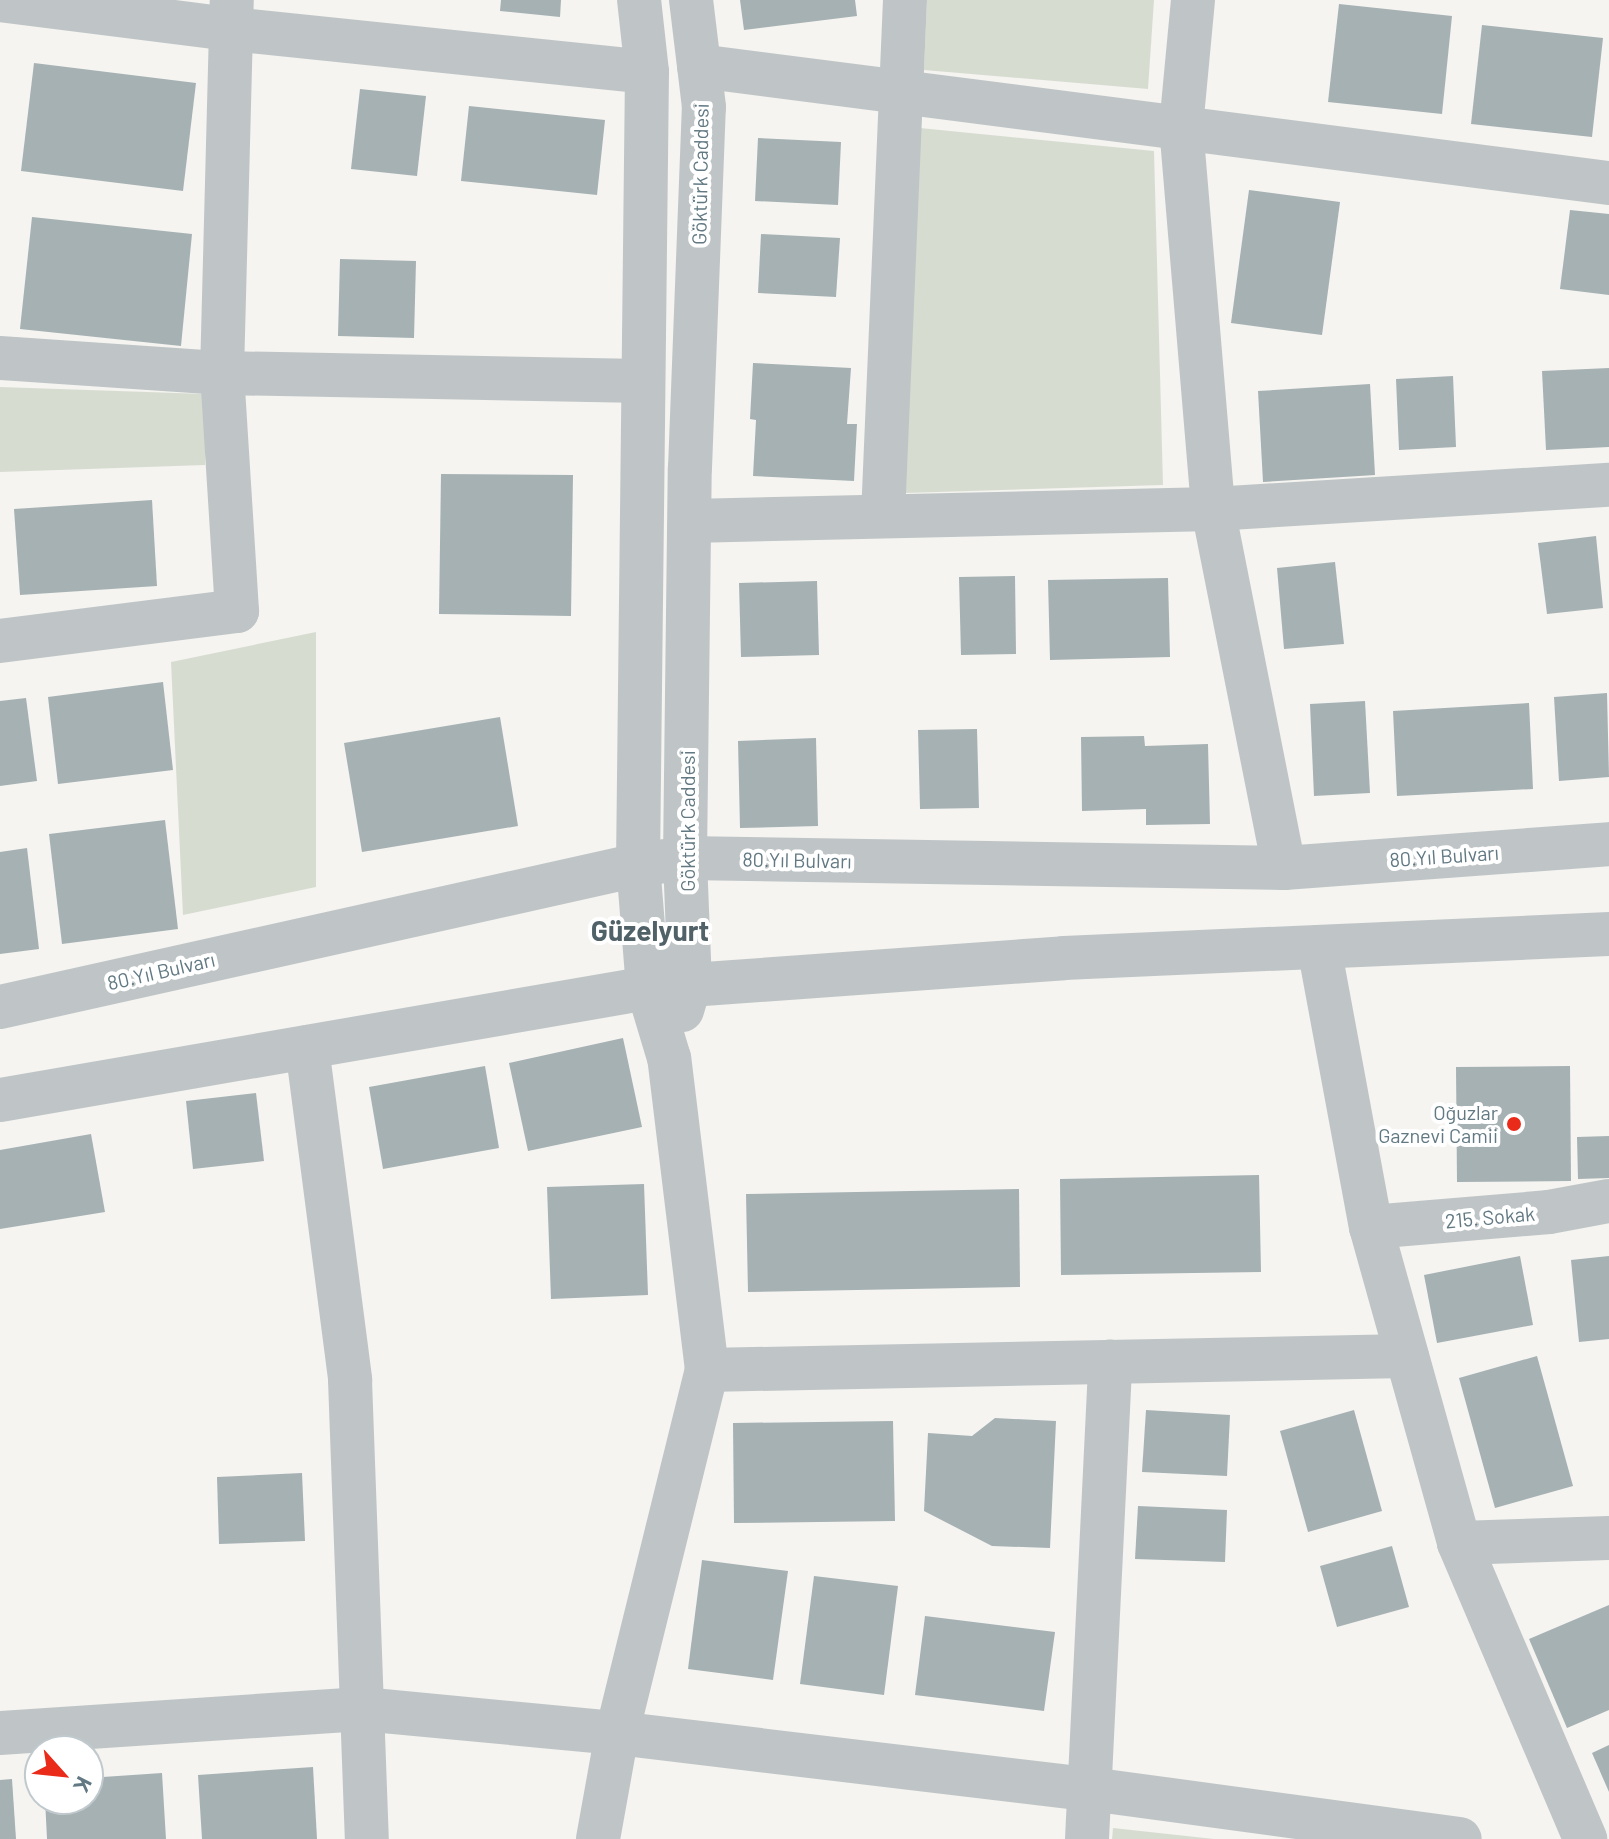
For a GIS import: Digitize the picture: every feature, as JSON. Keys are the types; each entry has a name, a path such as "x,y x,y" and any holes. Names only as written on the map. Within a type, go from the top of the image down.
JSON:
{"street":[{"path":"0,0 231,14 647,72"},
{"name":"Göktürk Caddesi","path":"639,0 647,72 638,865 669,986"},
{"name":"Göktürk Caddesi","path":"691,0 704,107 690,521 685,858 669,986 669,1058 707,1370"},
{"path":"883,516 905,0"},
{"path":"1193,0 1181,126 1213,509 1284,868"},
{"path":"0,641 237,611 222,373 231,14"},
{"path":"699,66 1609,183"},
{"path":"0,358 222,373 643,381"},
{"path":"690,521 1213,509 1609,485"},
{"name":"80.Yıl Bulvarı","path":"0,1007 638,865 685,858 1284,868 1609,844"},
{"path":"0,1100 669,986 1064,958 1609,934"},
{"path":"1319,947 1371,1227 1459,1543 1585,1839"},
{"path":"307,1047 350,1380 367,1839"},
{"name":"215. Sokak","path":"1371,1227 1549,1212 1609,1201"},
{"path":"598,1839 617,1733 707,1370 1407,1356"},
{"path":"1087,1839 1110,1362"},
{"path":"1459,1543 1609,1538"},
{"path":"0,1733 362,1709 617,1733 1090,1789 1460,1839"}],"shaded area":[{"path":"927,0 1154,0 1148,89 924,70"},
{"path":"920,128 1154,151 1163,485 905,493"},
{"path":"0,387 206,394 205,465 0,472"},
{"path":"316,632 316,887 183,915 171,662"},
{"path":"1113,1828 1214,1839 1112,1839"}],"building":[{"path":"501,0 561,0 560,17 500,11"},
{"path":"740,0 855,0 857,16 744,30"},
{"path":"1339,4 1452,16 1442,114 1328,102"},
{"path":"1482,25 1603,38 1592,137 1471,124"},
{"path":"34,63 196,83 183,191 21,171"},
{"path":"360,89 426,96 417,176 351,169"},
{"path":"469,106 605,120 597,195 461,181"},
{"path":"758,138 841,142 838,205 755,201"},
{"path":"1249,190 1340,202 1322,335 1231,323"},
{"path":"1570,210 1609,214 1609,295 1560,289"},
{"path":"32,217 192,234 181,346 20,329"},
{"path":"761,234 840,238 836,297 758,293"},
{"path":"340,259 416,261 414,338 338,336"},
{"path":"753,363 851,368 847,424 857,424 854,481 753,476 756,420 750,419"},
{"path":"1609,368 1609,447 1546,450 1542,371"},
{"path":"1453,376 1456,447 1399,450 1396,379"},
{"path":"1370,384 1375,475 1263,482 1258,391"},
{"path":"441,474 573,475 571,616 439,614"},
{"path":"152,500 157,586 20,595 14,509"},
{"path":"1596,536 1603,608 1547,614 1538,543"},
{"path":"1335,562 1344,644 1284,649 1277,568"},
{"path":"1015,576 1016,654 961,655 959,577"},
{"path":"1168,578 1170,657 1050,660 1048,580"},
{"path":"817,581 819,655 741,657 739,583"},
{"path":"163,682 173,770 58,784 48,697"},
{"path":"1607,693 1609,777 1559,781 1554,697"},
{"path":"26,698 37,781 0,786 0,701"},
{"path":"1365,701 1370,793 1314,796 1310,704"},
{"path":"1529,703 1533,789 1397,796 1393,711"},
{"path":"500,717 518,826 362,852 344,743"},
{"path":"977,729 979,808 920,809 918,730"},
{"path":"1144,736 1145,746 1208,744 1210,824 1146,825 1146,809 1082,811 1081,737"},
{"path":"816,738 818,826 740,828 738,741"},
{"path":"165,820 178,929 62,944 49,834"},
{"path":"27,848 39,949 0,954 0,852"},
{"path":"623,1038 642,1127 528,1151 509,1063"},
{"path":"485,1066 499,1148 383,1169 369,1087"},
{"name":"Oğuzlar Gaznevi Camii","path":"1570,1066 1571,1181 1457,1182 1456,1067"},
{"path":"256,1093 264,1161 193,1169 186,1101"},
{"path":"91,1134 105,1212 0,1229 0,1150"},
{"path":"1609,1136 1609,1178 1578,1179 1577,1137"},
{"path":"1259,1175 1261,1272 1061,1275 1060,1179"},
{"path":"644,1184 648,1295 551,1299 547,1187"},
{"path":"1019,1189 1020,1287 748,1292 746,1194"},
{"path":"1520,1256 1533,1325 1437,1343 1424,1275"},
{"path":"1609,1256 1609,1339 1579,1342 1571,1260"},
{"path":"1537,1356 1573,1486 1495,1508 1459,1378"},
{"path":"1146,1410 1230,1415 1227,1476 1142,1472"},
{"path":"1354,1410 1382,1511 1308,1532 1280,1431"},
{"path":"995,1418 1056,1421 1050,1548 992,1546 924,1511 928,1433 972,1436"},
{"path":"893,1421 895,1521 734,1523 733,1423"},
{"path":"302,1473 305,1541 219,1544 217,1477"},
{"path":"1138,1506 1227,1510 1225,1562 1135,1559"},
{"path":"1392,1546 1409,1607 1337,1627 1320,1566"},
{"path":"702,1560 788,1571 773,1680 688,1669"},
{"path":"814,1576 898,1586 884,1695 800,1684"},
{"path":"1609,1605 1609,1710 1567,1728 1529,1639"},
{"path":"925,1616 1055,1632 1044,1711 915,1695"},
{"path":"1609,1745 1609,1792 1592,1753"},
{"path":"313,1767 317,1839 202,1839 198,1775"},
{"path":"162,1773 166,1839 47,1839 46,1815 104,1815 104,1777"},
{"path":"12,1779 16,1839 0,1839 0,1780"}],"place":[{"name":"Oğuzlar Gaznevi Camii","path":"1514,1124"}],"district":[{"name":"Güzelyurt","path":"650,930"}]}
